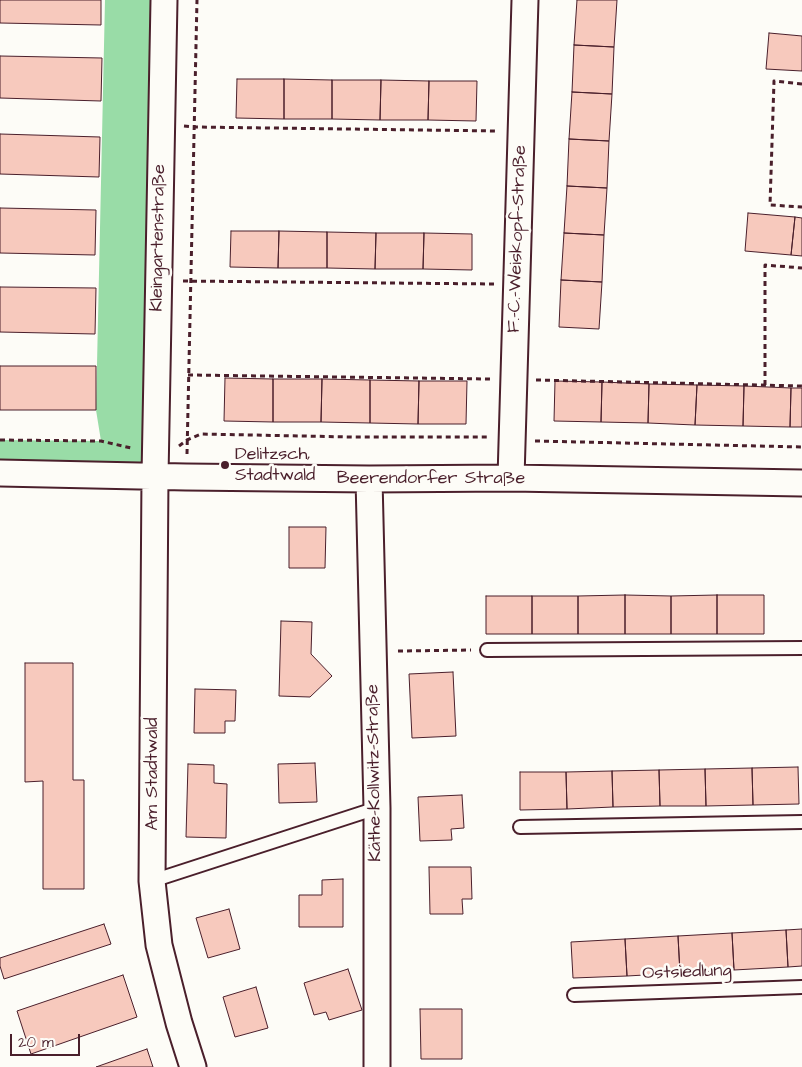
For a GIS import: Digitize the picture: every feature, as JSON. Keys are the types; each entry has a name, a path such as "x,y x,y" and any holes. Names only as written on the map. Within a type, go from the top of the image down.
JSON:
{"street":[{"name":"Kleingartenstraße","path":"155,476 164,0"},
{"name":"F.-C.-Weiskopf-Straße","path":"511,478 525,0"},
{"name":"Beerendorfer Straße","path":"0,474 369,479 511,478 802,483"},
{"name":"Am Stadtwald","path":"155,476 152,881 159,945 179,1023 193,1067"},
{"name":"Käthe-Kollwitz-Straße","path":"369,479 377,808 377,1067"}],"lane":[{"path":"487,650 802,648"},
{"path":"152,881 377,808"},
{"path":"520,828 802,822"},
{"name":"Ostsiedlung","path":"574,995 802,987"}],"path":[{"path":"186,477 197,0"},
{"path":"802,84 774,81 770,204 802,207"},
{"path":"161,123 194,127 521,132"},
{"path":"765,385 765,265 802,268"},
{"path":"158,281 517,285"},
{"path":"188,375 514,379 802,386"},
{"path":"0,440 101,441 134,449 174,449 187,440 202,434 486,437 513,440 802,448"},
{"path":"373,651 487,650"}],"green space":[{"path":"105,0 164,0 155,476 0,473 0,440 101,441 96,410"}],"building":[{"path":"0,0 101,0 101,25 0,23"},
{"path":"577,0 617,0 614,47 574,45"},
{"path":"769,33 802,36 802,71 766,69"},
{"path":"574,45 614,47 612,94 572,92"},
{"path":"0,56 102,58 101,101 0,98"},
{"path":"237,79 284,79 284,119 236,118"},
{"path":"284,79 332,80 332,119 284,119"},
{"path":"332,80 381,80 380,120 332,119"},
{"path":"381,80 429,81 428,120 380,120"},
{"path":"429,81 477,81 476,121 428,120"},
{"path":"572,92 612,94 609,141 569,139"},
{"path":"0,134 100,137 99,177 0,174"},
{"path":"569,139 609,141 607,188 567,186"},
{"path":"567,186 607,188 604,235 564,233"},
{"path":"0,208 96,210 95,255 0,253"},
{"path":"748,213 795,217 791,255 745,251"},
{"path":"795,217 802,218 802,256 791,255"},
{"path":"231,231 279,231 278,268 230,267"},
{"path":"279,231 327,232 327,268 278,268"},
{"path":"327,232 376,233 375,269 327,268"},
{"path":"376,233 424,233 423,269 375,269"},
{"path":"424,233 472,234 472,270 423,269"},
{"path":"564,233 604,235 602,282 561,280"},
{"path":"561,280 602,282 599,329 559,327"},
{"path":"0,287 96,288 95,334 0,332"},
{"path":"0,366 96,366 96,410 0,410"},
{"path":"225,378 273,379 273,422 224,421"},
{"path":"273,379 322,379 321,422 273,422"},
{"path":"322,379 370,380 370,423 321,422"},
{"path":"370,380 419,381 418,424 370,423"},
{"path":"419,381 467,381 466,424 418,424"},
{"path":"555,381 602,382 601,422 554,421"},
{"path":"602,382 649,384 648,423 601,422"},
{"path":"649,384 697,385 695,425 648,423"},
{"path":"697,385 744,386 743,426 695,425"},
{"path":"744,386 791,388 790,427 743,426"},
{"path":"791,388 802,388 802,427 790,427"},
{"path":"289,527 326,527 325,568 289,568"},
{"path":"625,595 625,634 578,634 578,596"},
{"path":"625,595 671,596 671,634 625,634"},
{"path":"717,595 764,595 764,634 717,634"},
{"path":"717,595 717,634 671,634 671,596"},
{"path":"486,596 532,596 532,634 486,634"},
{"path":"532,596 578,596 578,634 532,634"},
{"path":"281,621 312,622 311,654 332,676 310,697 279,696"},
{"path":"25,663 73,663 73,780 84,780 84,889 43,889 43,781 25,782"},
{"path":"453,672 456,736 412,738 409,674"},
{"path":"195,689 236,690 235,721 225,721 225,733 194,733"},
{"path":"315,763 317,802 279,803 278,764"},
{"path":"188,764 214,765 214,783 227,784 226,838 186,837"},
{"path":"798,767 799,804 753,805 752,768"},
{"path":"752,768 753,805 706,806 705,769"},
{"path":"705,769 706,806 660,806 659,770"},
{"path":"659,770 660,806 613,807 612,771"},
{"path":"612,771 613,807 567,809 566,772"},
{"path":"520,772 566,772 567,809 520,810"},
{"path":"462,795 464,828 451,829 452,840 420,841 418,797"},
{"path":"429,867 471,867 472,899 462,899 463,914 430,914"},
{"path":"343,879 343,927 299,927 299,895 322,895 322,880"},
{"path":"229,909 240,949 208,958 196,918"},
{"path":"104,924 111,944 4,979 0,958"},
{"path":"802,929 802,966 788,967 786,930"},
{"path":"786,930 788,967 734,970 732,933"},
{"path":"732,933 734,970 680,973 678,936"},
{"path":"678,936 680,973 627,976 625,939"},
{"path":"625,939 627,976 573,978 571,942"},
{"path":"348,969 362,1010 329,1020 326,1012 314,1015 304,983"},
{"path":"123,975 137,1017 31,1054 17,1011"},
{"path":"256,987 268,1028 235,1037 223,997"},
{"path":"420,1009 462,1009 462,1059 421,1059"},
{"path":"147,1049 153,1067 96,1067"}],"place":[{"name":"Delitzsch, Stadtwald","path":"225,465"}]}
